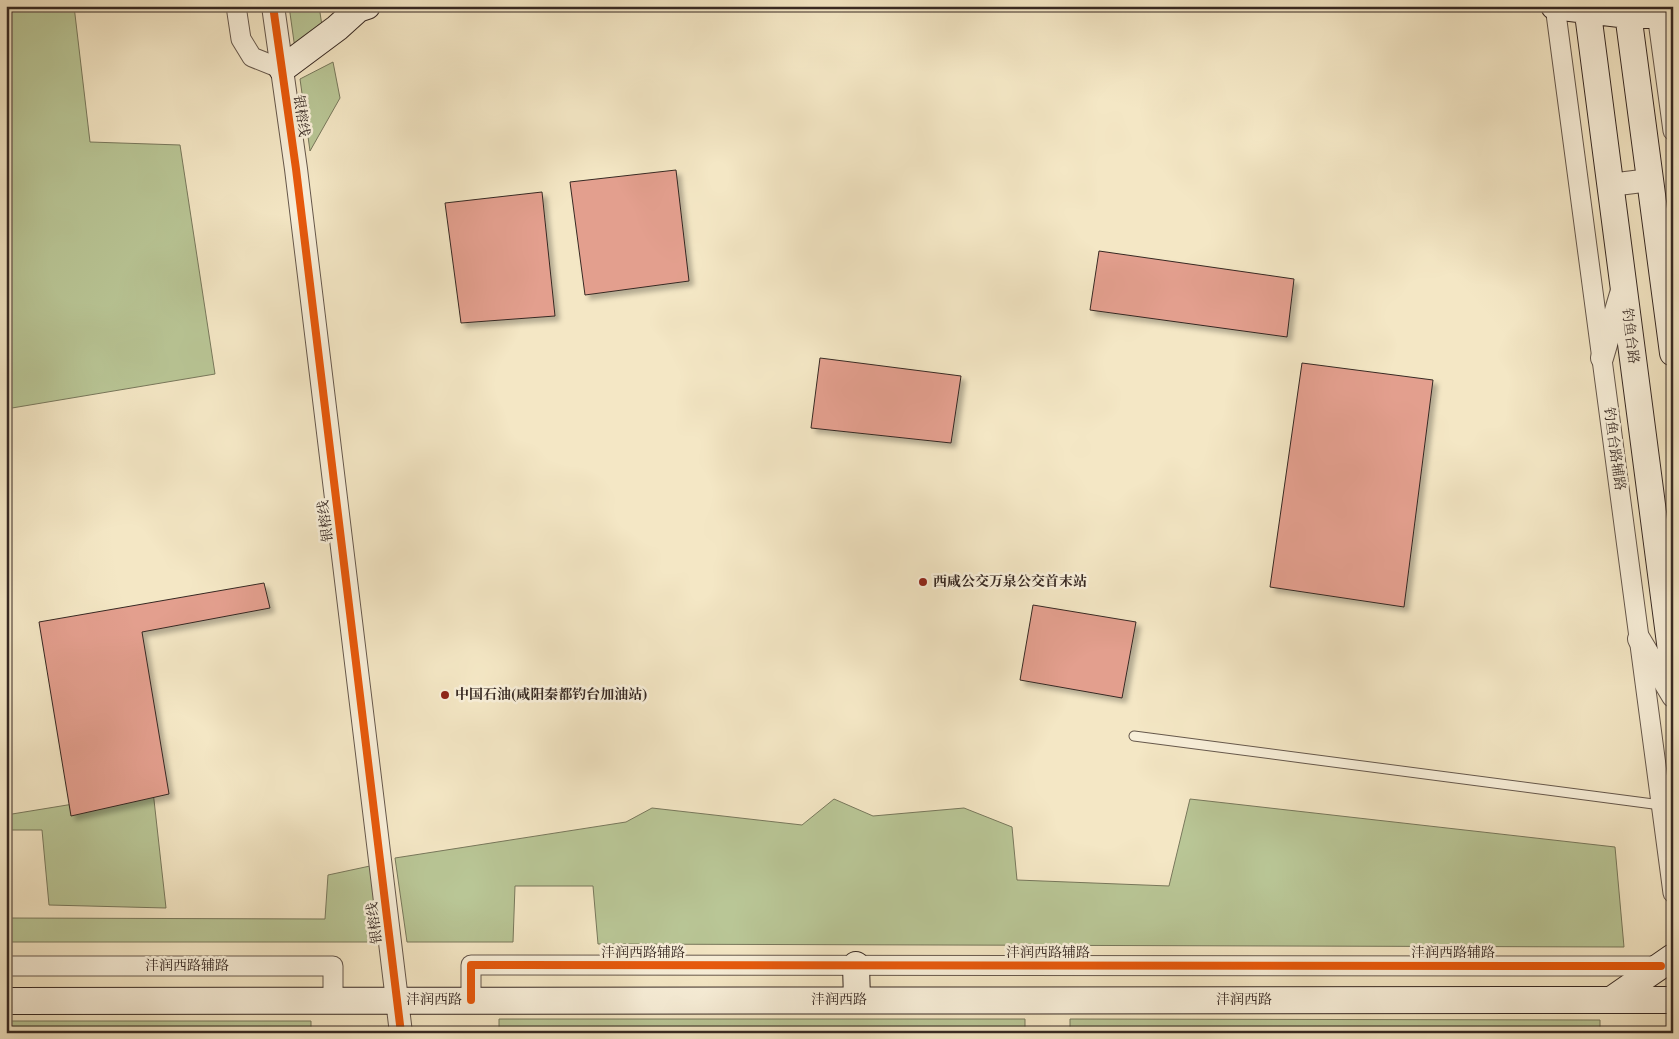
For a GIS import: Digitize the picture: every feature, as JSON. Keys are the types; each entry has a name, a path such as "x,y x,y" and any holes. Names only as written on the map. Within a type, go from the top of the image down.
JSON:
{"main road":[{"path":"282,69 342,17 367,6"},
{"path":"1555,6 1662,12"},
{"name":"钓鱼台路","path":"1587,8 1673,666"},
{"path":"1628,11 1673,352"},
{"path":"1611,1000 1667,961"},
{"path":"856,965 857,1000"},
{"name":"沣润西路","path":"6,1001 1673,1000"}],"street":[{"path":"236,6 241,39 252,57 282,69"},
{"name":"银榕线","path":"273,6 297,179 401,1033"},
{"name":"钓鱼台路辅路","path":"1555,6 1673,893"},
{"path":"1662,12 1673,131"},
{"path":"1610,185 1650,180"},
{"path":"1602,358 1623,286"},
{"path":"1639,638 1673,696"},
{"name":"沣润西路辅路","path":"471,1000 471,965 1667,961"},
{"name":"沣润西路辅路","path":"6,966 333,966 333,1000"}],"lane":[{"path":"1134,736 1661,805"}],"green space":[{"path":"6,6 74,6 90,142 180,145 215,374 6,409"},
{"path":"289,6 319,6 324,39 296,56"},
{"path":"333,62 340,98 310,151 300,79"},
{"path":"153,791 166,908 49,905 42,830 6,830 6,815"},
{"path":"834,799 873,816 964,808 1012,827 1017,880 1169,886 1190,799 1615,847 1624,947 598,944 593,886 515,886 513,942 407,942 395,858 626,822 652,808 802,825"},
{"path":"370,866 379,942 6,942 6,918 325,919 328,875"},
{"path":"499,1019 1025,1019 1025,1033 499,1033"},
{"path":"1070,1019 1600,1020 1600,1033 1070,1033"},
{"path":"6,1021 311,1021 311,1033 6,1033"}],"building":[{"path":"676,170 689,281 585,295 570,182"},
{"path":"542,192 555,316 461,323 445,203"},
{"path":"1099,251 1294,279 1287,337 1090,310"},
{"path":"820,358 961,376 951,443 811,428"},
{"path":"1302,363 1433,380 1404,607 1270,587"},
{"path":"264,583 270,608 142,632 169,794 71,816 39,622"},
{"path":"1033,605 1136,622 1122,698 1020,680"}],"cycle path":[{"path":"273,6 296,169 401,1033"},
{"path":"471,1000 471,965 1661,966"}],"place":[{"name":"西咸公交万泉公交首末站","path":"923,582"},
{"name":"中国石油(咸阳秦都钓台加油站)","path":"445,695"}]}
